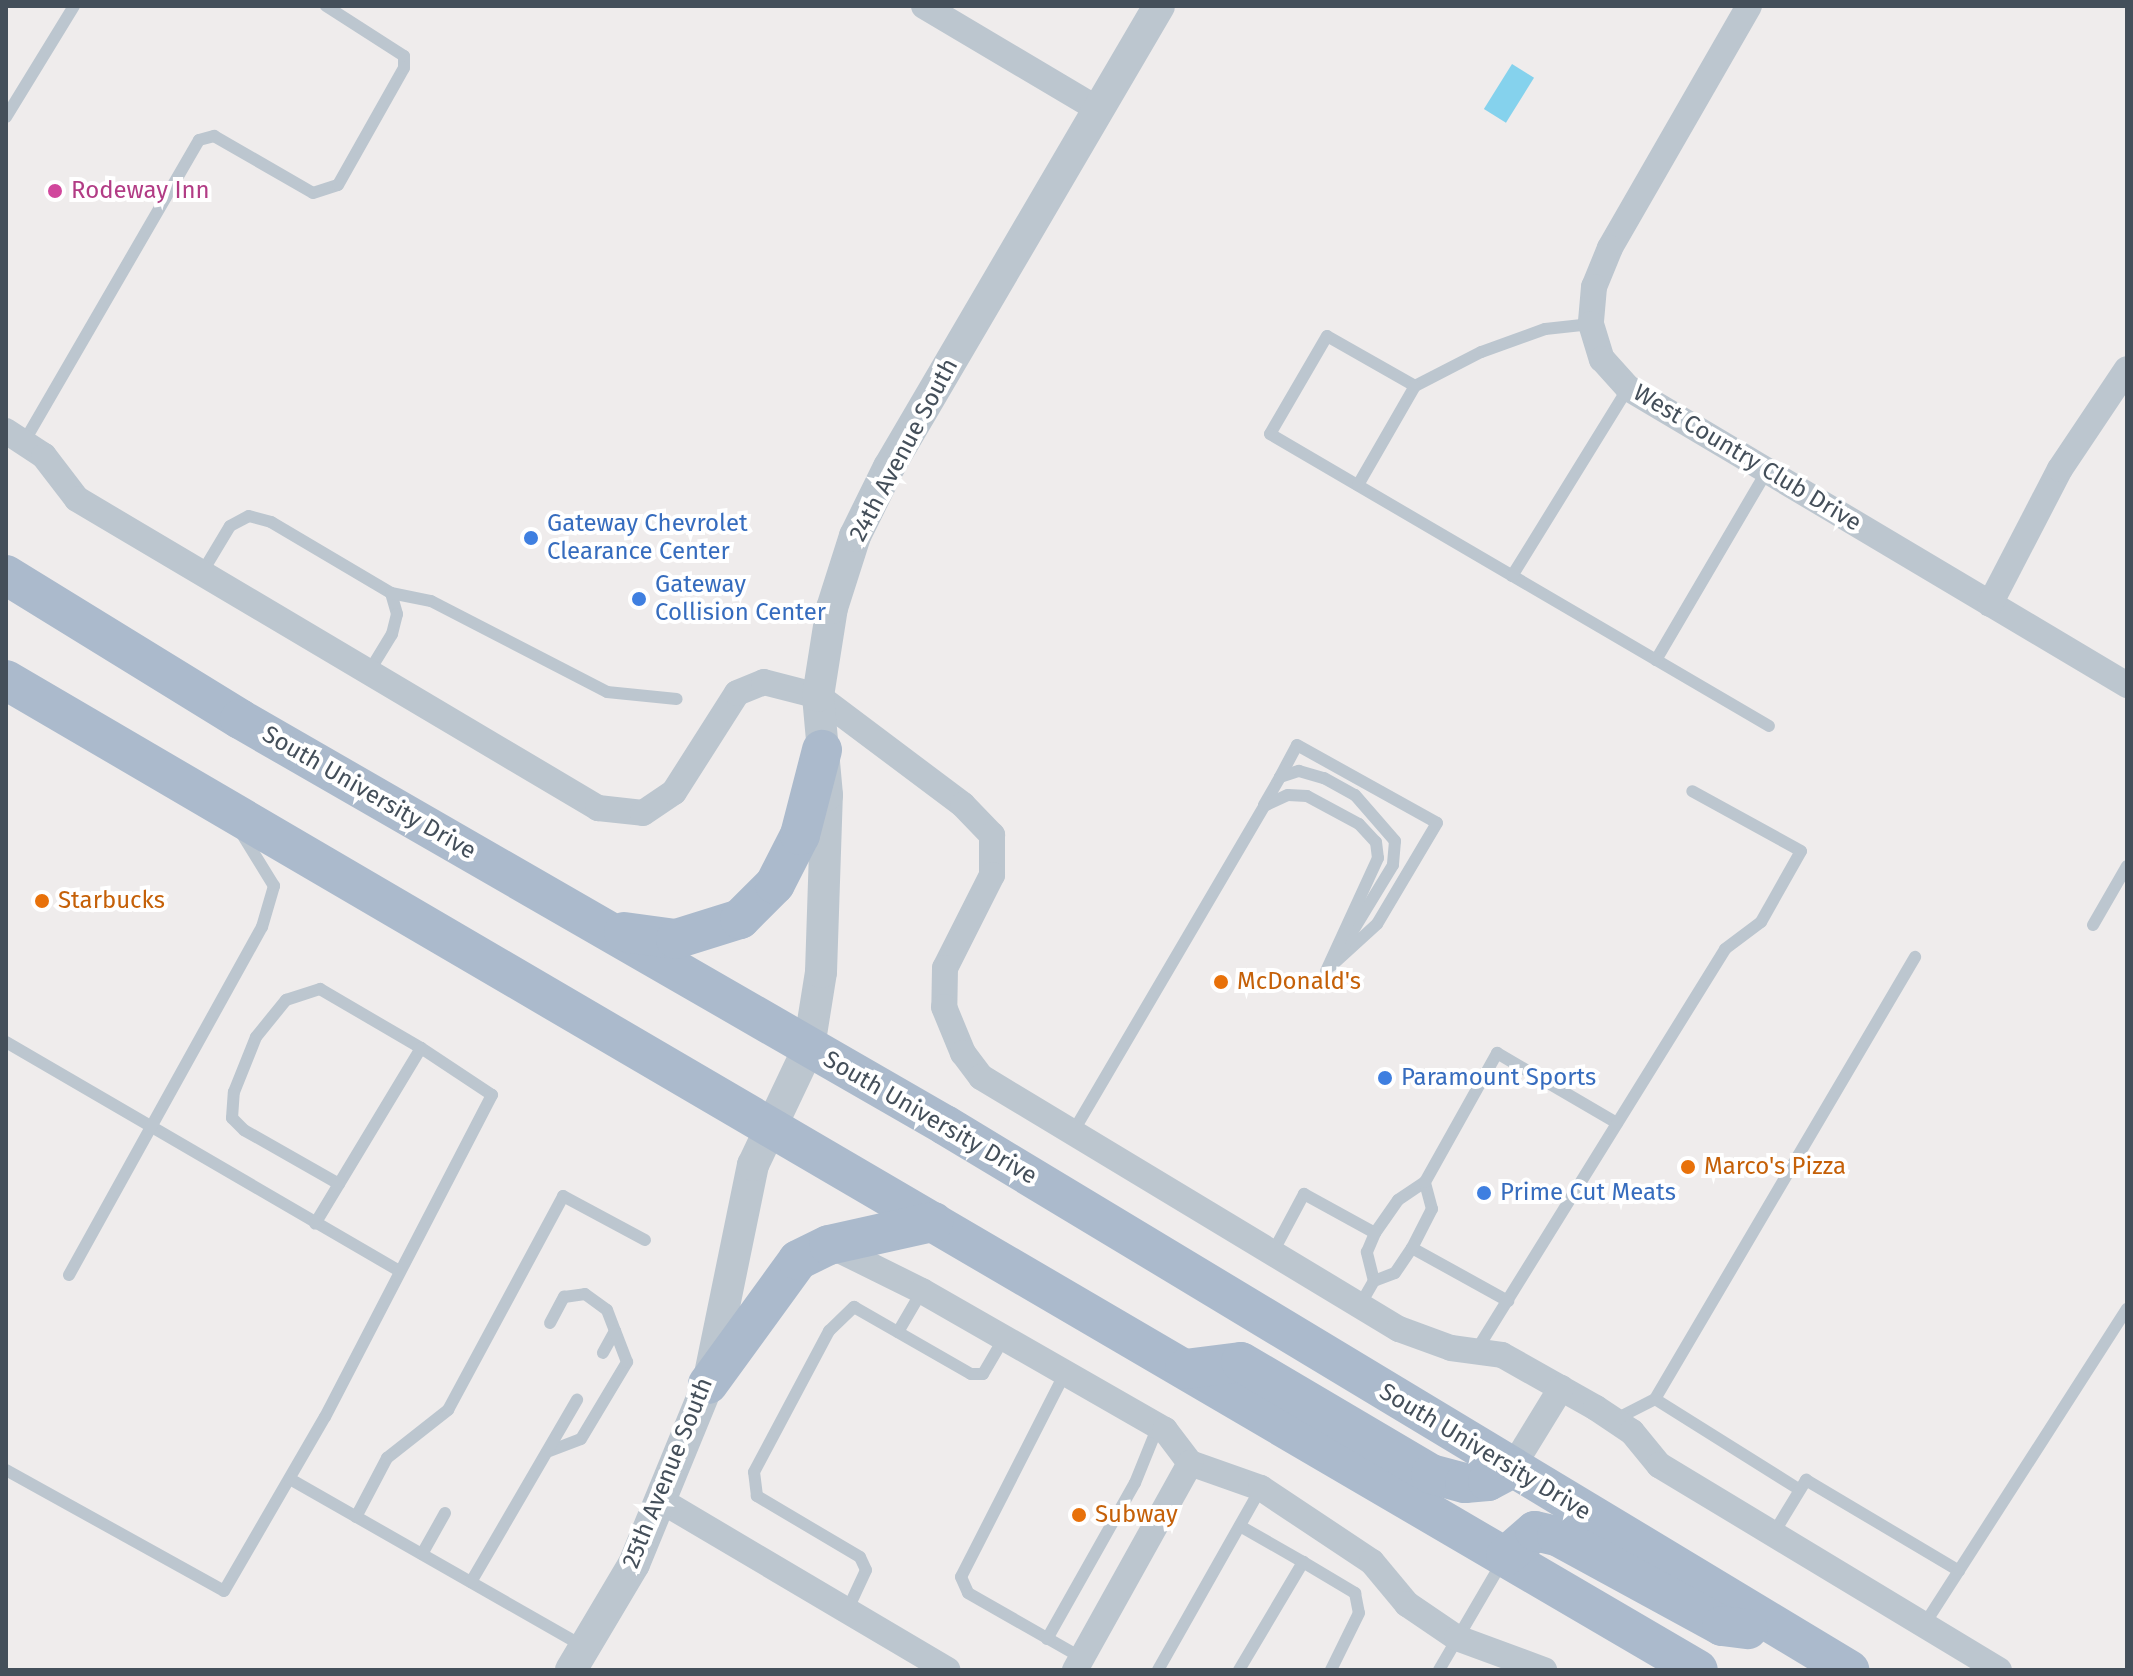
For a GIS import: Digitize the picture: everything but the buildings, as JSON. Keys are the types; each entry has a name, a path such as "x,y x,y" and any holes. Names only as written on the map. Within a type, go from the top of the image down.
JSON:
{"main road":[{"name":"South University Drive","path":"6,575 240,719 809,1047 1849,1670"},
{"path":"6,680 1698,1670"},
{"path":"605,929 676,939 740,919 775,884 800,835 822,750"},
{"path":"708,1384 798,1260 829,1245 933,1222"},
{"path":"1185,1369 1241,1362 1431,1474 1465,1483 1488,1481 1512,1468"},
{"path":"1506,1556 1535,1531 1557,1536 1722,1626 1784,1632"}],"street":[{"path":"924,6 1099,110"},
{"name":"24th Avenue South","path":"771,1125 809,1047 821,972 827,795 818,696 832,608 855,536 889,467 1159,6"},
{"name":"West Country Club Drive","path":"1749,6 1610,248 1594,287 1591,324 1602,359 1628,388 2127,685"},
{"path":"1990,604 2060,469 2127,369"},
{"path":"15,436 44,456 77,499 598,808 643,813 674,792 737,693 764,682 818,696 963,805 992,835 992,875 945,968 944,1007 963,1053 981,1077 1399,1329 1476,1351 1502,1355 1561,1388 1632,1432 1659,1465 1772,1536 1999,1670"},
{"name":"25th Avenue South","path":"577,1658 634,1564 708,1384 753,1165 771,1125"},
{"path":"829,1245 922,1291 1158,1426 1190,1463 1261,1488 1372,1562 1407,1604 1457,1638 1544,1670"},
{"path":"1512,1468 1561,1388"},
{"path":"1079,1664 1190,1463"},
{"path":"660,1500 948,1670"}],"lane":[{"path":"6,117 74,6"},
{"path":"15,436 199,140 214,136 313,193 338,185 404,68 404,56 326,6"},
{"path":"1358,485 1415,386 1481,352 1545,329 1591,324"},
{"path":"1415,386 1327,336 1270,434 1769,726"},
{"path":"1512,576 1628,388"},
{"path":"1656,660 1767,471"},
{"path":"203,571 230,526 249,516 271,522 391,593 431,601 607,692 677,699"},
{"path":"370,670 392,634 397,614 391,593"},
{"path":"1073,1132 1297,745 1437,823 1377,924 1326,971"},
{"path":"1280,777 1299,771 1355,795 1395,841 1393,865 1373,906 1326,971"},
{"path":"1476,1351 1725,949 1761,922 1801,851 1692,791"},
{"path":"1264,806 1288,795 1307,796 1359,824 1376,842 1378,858 1326,971"},
{"path":"69,1275 262,927 274,886 228,811"},
{"path":"2093,925 2127,866"},
{"path":"1614,1420 1655,1399 1915,957"},
{"path":"6,1470 224,1591 290,1479 492,1095 421,1048 320,989 286,1000 256,1037 234,1092 232,1118 244,1130 339,1184"},
{"path":"6,1042 398,1270"},
{"path":"315,1224 421,1048"},
{"path":"1374,1281 1367,1252 1375,1233 1398,1200 1425,1182 1497,1053 1617,1123"},
{"path":"1360,1305 1374,1281 1395,1273 1412,1248 1432,1209 1425,1182"},
{"path":"1273,1252 1304,1194 1375,1233"},
{"path":"356,1517 387,1458 448,1410 563,1196 645,1240"},
{"path":"1412,1248 1508,1301"},
{"path":"898,1332 922,1291"},
{"path":"547,1452 581,1439 627,1362 607,1310 585,1294 564,1297 550,1323"},
{"path":"847,1611 866,1570 860,1557 757,1496 754,1472 841,1315 854,1307 971,1374 983,1374 1004,1338"},
{"path":"1924,1625 2127,1309"},
{"path":"603,1353 615,1331"},
{"path":"1066,1371 961,1577 968,1593 1047,1639 1079,1664"},
{"path":"1655,1399 1797,1488"},
{"path":"471,1582 577,1400"},
{"path":"1047,1639 1135,1483 1158,1426"},
{"path":"290,1479 471,1582 577,1658"},
{"path":"1772,1536 1797,1488 1806,1480 1959,1571"},
{"path":"1158,1670 1261,1488"},
{"path":"422,1554 445,1513"},
{"path":"1240,1526 1355,1593 1359,1613 1331,1670"},
{"path":"1439,1670 1506,1556"},
{"path":"1239,1670 1303,1562"}],"water":[{"path":"1512,64 1534,78 1506,123 1484,109"}],"place":[{"name":"Rodeway Inn","path":"55,191"},
{"name":"Gateway Chevrolet Clearance Center","path":"531,538"},
{"name":"Gateway Collision Center","path":"639,599"},
{"name":"Starbucks","path":"42,901"},
{"name":"McDonald's","path":"1221,982"},
{"name":"Paramount Sports","path":"1385,1078"},
{"name":"Marco's Pizza","path":"1688,1167"},
{"name":"Prime Cut Meats","path":"1484,1193"},
{"name":"Subway","path":"1079,1515"}]}
